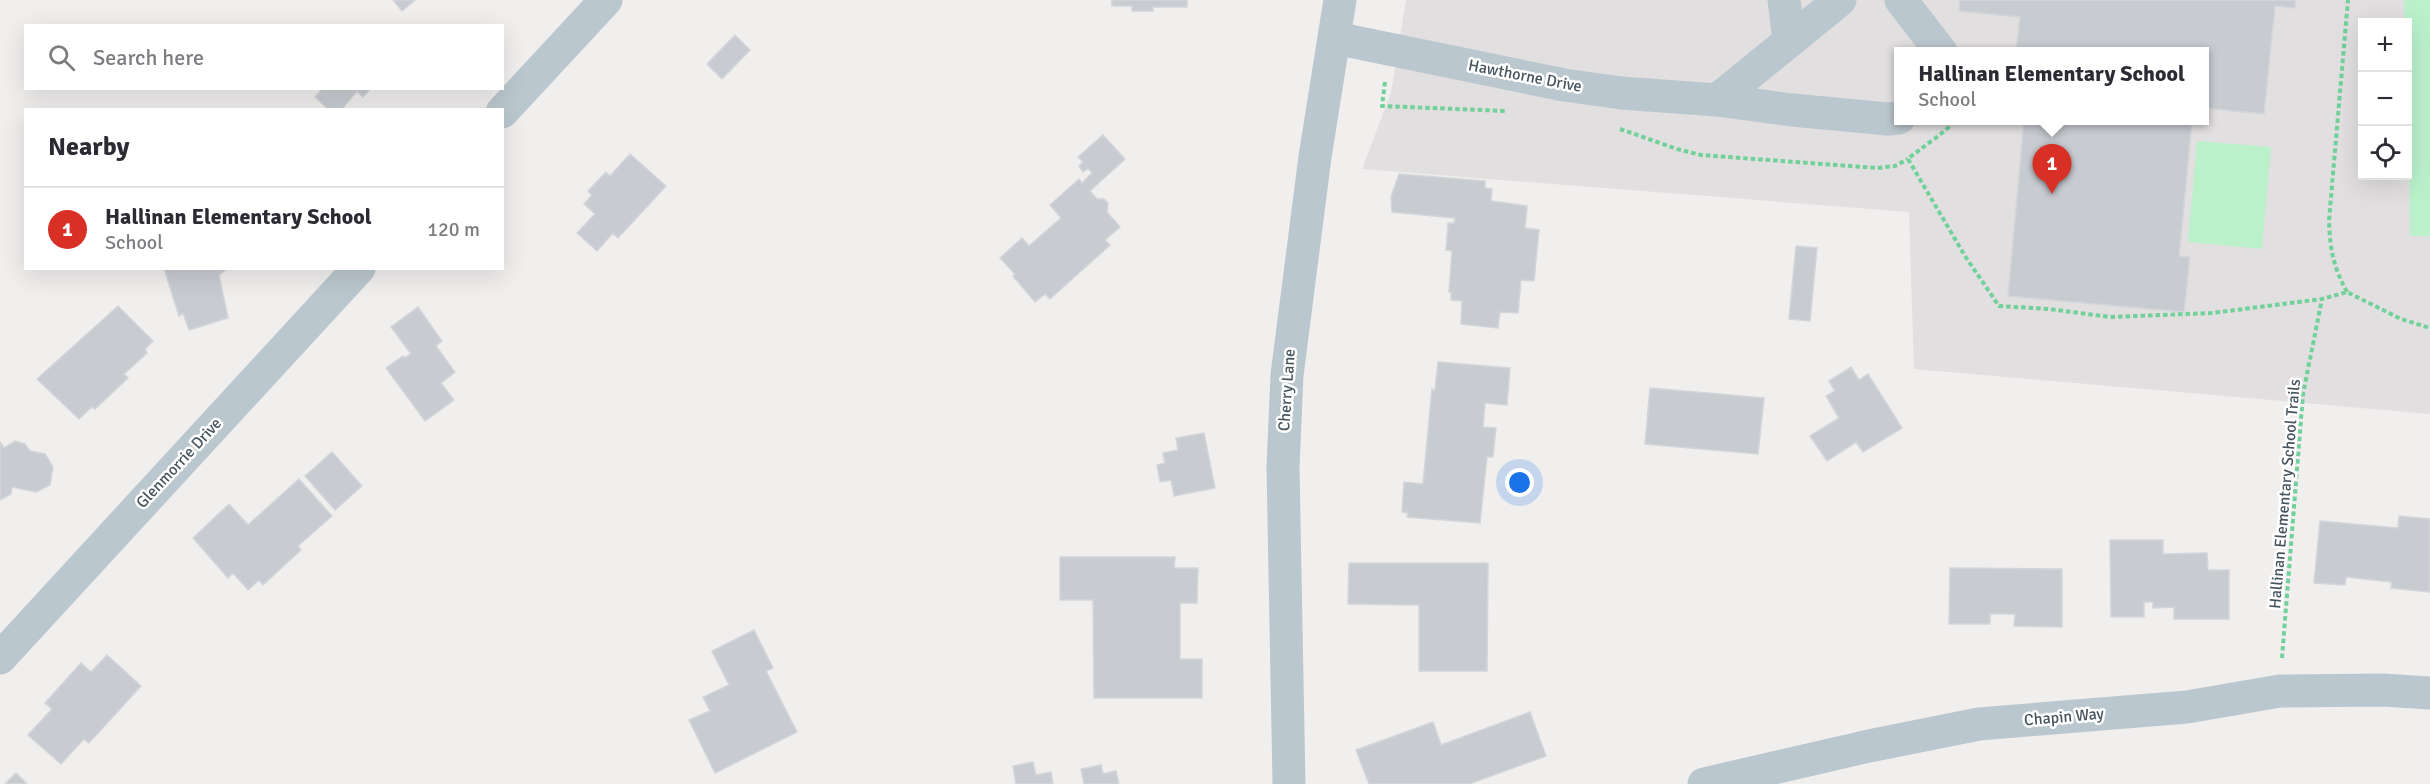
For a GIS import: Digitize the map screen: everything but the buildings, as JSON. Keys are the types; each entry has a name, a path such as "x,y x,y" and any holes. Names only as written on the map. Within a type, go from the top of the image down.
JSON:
{"street":[{"path":"504,110 606,0"},
{"name":"Cherry Lane","path":"1289,784 1282,467 1287,375 1315,157 1341,0"},
{"path":"1784,0 1789,40"},
{"path":"1717,100 1840,0"},
{"path":"1901,0 1938,47"},
{"name":"Hawthorne Drive","path":"1335,39 1564,85 1621,93 1717,100 1792,110 1894,118"},
{"name":"Glenmorrie Drive","path":"0,658 357,270"},
{"name":"Chapin Way","path":"1704,784 1869,746 1978,724 2187,707 2280,691 2383,690 2430,693"}],"path":[{"path":"2348,0 2329,220 2332,258 2347,292 2401,319 2430,328"},
{"path":"1387,72 1382,106 1514,112"},
{"path":"1614,128 1701,155 1877,168 1895,166 1908,159 1952,125"},
{"path":"1908,159 1965,256 1999,306 2049,309 2110,317 2212,313 2322,299 2347,292"},
{"name":"Hallinan Elementary School Trails","path":"2280,691 2303,394 2322,299"}],"shaded area":[{"path":"1406,0 2430,0 2430,414 1914,369 1909,212 1362,169 1391,93"}],"green space":[{"path":"2404,0 2430,0 2430,236 2410,236 2412,18 2405,18"},
{"path":"2197,141 2271,147 2262,249 2188,242"}],"place":[{"name":"Hallinan Elementary School","path":"2052,194"}]}
